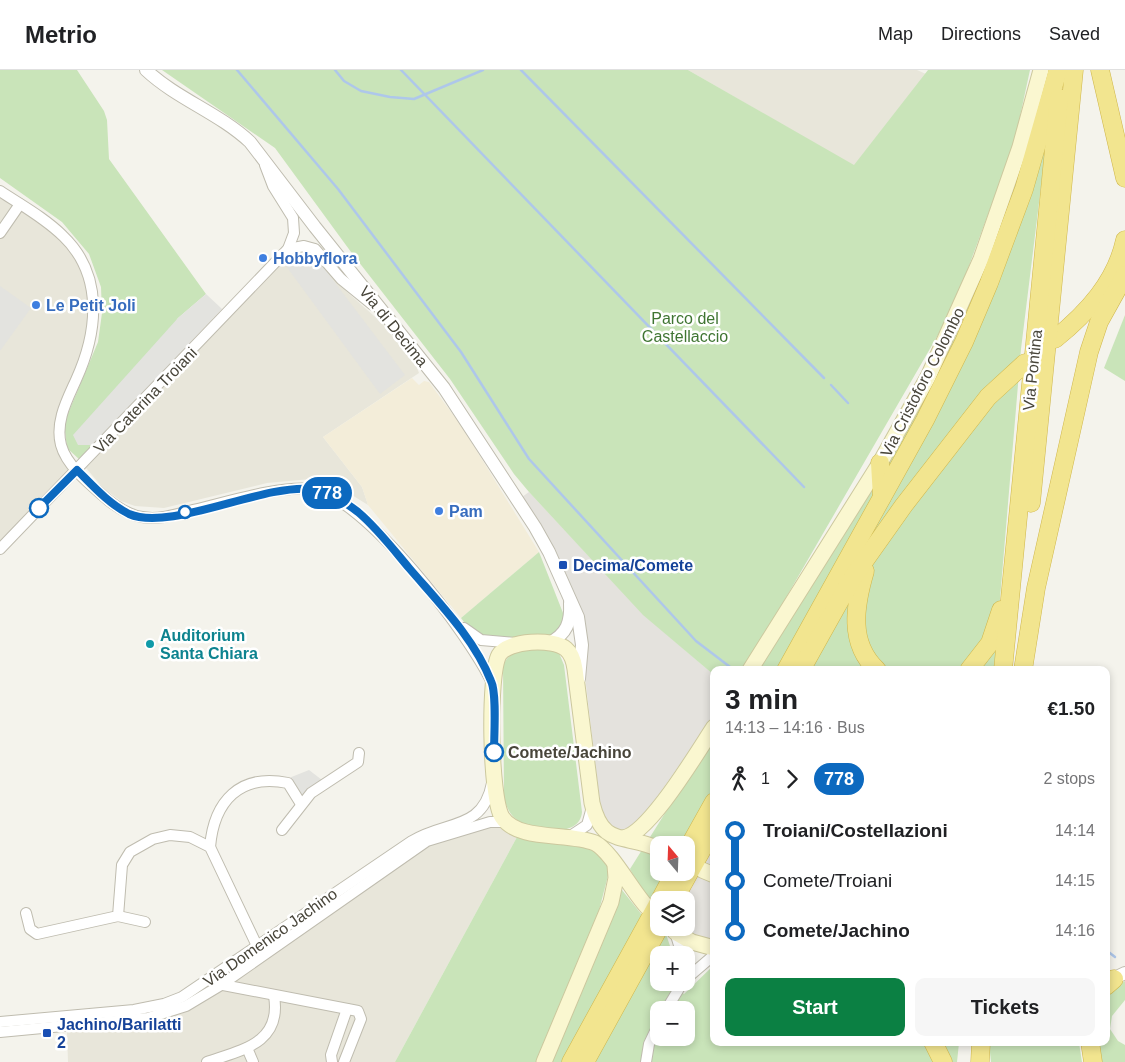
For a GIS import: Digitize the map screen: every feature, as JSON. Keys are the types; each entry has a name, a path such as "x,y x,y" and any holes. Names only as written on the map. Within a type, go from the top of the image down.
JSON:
{"highway":[{"path":"788,666 943,386 989,283 1024,189 1060,70"},
{"name":"Via Pontina","path":"1003,666 1060,70"},
{"name":"Via Pontina","path":"1015,666 1074,70"},
{"path":"1101,70 1125,142"},
{"path":"1101,70 1125,178"},
{"path":"1055,339 1083,315 1103,290 1118,264 1125,240"},
{"path":"1024,666 1037,582 1089,352 1099,322 1125,275"},
{"path":"803,666 847,588 870,552 982,404 1007,378 1025,363"},
{"path":"880,463 882,497"},
{"path":"974,666 981,658 993,637 1000,615 1007,566 1015,544"},
{"path":"870,552 858,596 856,622 860,647 875,666"},
{"path":"695,836 710,809"},
{"path":"679,891 710,835"},
{"path":"571,1062 650,912"},
{"path":"585,1062 663,936"},
{"path":"935,1046 943,1062"}],"main road":[{"name":"Via Cristoforo Colombo","path":"753,666 880,463 928,377 981,259 1020,147 1041,70"},
{"path":"506,822 496,802 493,683 500,654 510,646 522,643 549,643"},
{"name":"Via di Decima","path":"549,643 562,646 570,654 574,663 592,803 601,827 610,835 650,845"},
{"path":"623,838 635,833 656,810 710,734"},
{"name":"Via Domenico Jachino","path":"506,822 522,831 568,837 596,844 608,853 630,887 650,900"},
{"path":"544,1062 611,902 616,878 614,861"},
{"path":"680,936 710,947"}],"street":[{"name":"Via di Decima","path":"146,70 173,92 233,127 250,142 440,383 468,422 542,539 578,617 582,661 578,689"},
{"path":"262,157 272,186 293,218 294,233 288,249"},
{"path":"0,191 20,204 68,242 81,260 92,290 95,312 91,335 83,365 65,405 59,430 62,449 77,470 110,502 131,514 142,517 168,516 293,489 312,489 331,495 351,507 370,523 458,625 484,664 493,683"},
{"path":"0,232 20,204"},
{"path":"288,249 304,246 315,249 341,279 385,315"},
{"name":"Via Caterina Troiani","path":"0,549 288,249"},
{"path":"549,643 566,630 570,618 570,603"},
{"path":"458,625 481,640 522,643"},
{"path":"282,830 301,804 316,788 358,762 359,753"},
{"name":"Via Domenico Jachino","path":"0,1022 126,1022 159,1016 192,1003 221,985 260,951 418,837 441,827 473,818 487,799 494,770"},
{"path":"260,951 210,847 214,822 223,804 234,792 248,784 265,780 288,783 301,804"},
{"name":"Via di Decima","path":"568,837 587,825 592,803"},
{"name":"Via Domenico Jachino","path":"0,1032 76,1021 164,1004 186,994 260,951 427,841 490,822 506,822"},
{"path":"118,916 122,865 130,852 153,839 170,835 190,837 210,847"},
{"path":"26,913 30,929 38,934 118,916 145,922"},
{"path":"695,971 710,958"},
{"path":"209,979 221,985"},
{"name":"Via Domenico Jachino","path":"221,985 347,1009"},
{"path":"207,1062 248,1048 259,1042 266,1035 274,1015 274,996"},
{"path":"332,1062 331,1055 347,1009 358,1011 362,1017 344,1062"},
{"path":"646,1062 650,1042"},
{"path":"248,1048 253,1062"}],"shaded area":[{"path":"688,70 917,70 926,74 854,166"},
{"path":"0,191 20,204 79,256 95,311 68,398 60,441 77,470 0,543"},
{"path":"296,250 314,251 347,292 382,323 419,373 323,437 362,487 368,505 331,482 311,479 267,483 164,508 135,506 121,501 103,488 86,468 286,257"},
{"path":"311,251 405,375 380,394 286,266"},
{"path":"0,286 31,308 0,351"},
{"path":"206,294 222,309 93,445 78,445 73,435 178,318"},
{"path":"412,378 419,385 424,381 429,382 462,427 539,552 461,618 368,505 362,487 323,437"},
{"path":"529,492 644,615 710,672 710,722 637,825 620,830 612,827 604,818 600,803 586,685 586,624 557,556 522,497"},
{"path":"309,770 322,780 301,797 289,778"},
{"path":"494,824 502,826 517,837 395,1062 68,1062 67,1032 116,1028 183,1013 205,1001 430,845"},
{"path":"710,853 710,940 695,935 695,891 690,891"}],"green space":[{"path":"0,70 77,70 104,111 107,120 109,159 206,294 178,318 93,445 80,460 67,448 64,423 98,342 102,313 101,287 89,254 62,222 0,178"},
{"name":"Parco del Castellaccio","path":"162,70 688,70 854,165 928,70 1030,70 1014,144 953,309 746,666 710,666 710,672 643,615 514,474 450,379 351,252 275,148"},
{"path":"1031,128 1046,146 1021,349 994,666 759,666 901,442 962,324 1022,168"},
{"path":"1125,315 1125,381 1104,368"},
{"path":"539,552 565,618 557,634 513,639 489,637 471,630 461,618"},
{"path":"547,648 559,653 564,665 582,812 579,821 573,826 565,830 554,831 533,828 517,820 508,810 504,796 503,666 510,655 516,652"},
{"path":"710,741 710,818 694,836 651,836"},
{"path":"517,837 583,845 599,851 610,868 596,922 536,1062 395,1062"},
{"path":"650,837 650,881 677,881 671,891 650,891 650,900 640,888 630,869"},
{"path":"622,890 642,915 650,921 650,936 667,936 670,946 650,946 650,991 680,991 684,994 687,991 695,991 695,983 710,969 710,1046 959,1046 957,1062 551,1062"},
{"path":"1125,981 1125,1000 1112,1016 1110,1029 1110,991"},
{"path":"1110,1029 1118,1041 1125,1045 1125,1062 1102,1062 1098,1046 1110,1046"},
{"path":"989,1046 1079,1046 1082,1062 991,1062"}],"waterway":[{"path":"237,70 338,189 461,352 529,459 696,641 729,666"},
{"path":"335,70 344,81 361,91 390,97 414,99 483,70"},
{"path":"401,70 804,487"},
{"path":"521,70 824,378"},
{"path":"831,385 848,403"},
{"path":"1110,953 1115,957"}],"bus line":[{"name":"778","path":"39,508 77,470 110,502 131,514 142,517 168,516 293,489 306,488 335,497 358,512 370,523 458,625 486,668 493,683 494,752"}],"place":[{"name":"Hobbyflora","path":"263,258"},
{"name":"Le Petit Joli","path":"36,305"},
{"name":"Pam","path":"439,511"},
{"name":"Decima/Comete","path":"563,565"},
{"name":"Auditorium Santa Chiara","path":"150,644"},
{"name":"Comete/Jachino","path":"494,752"},
{"name":"Jachino/Barilatti 2","path":"47,1033"}]}
